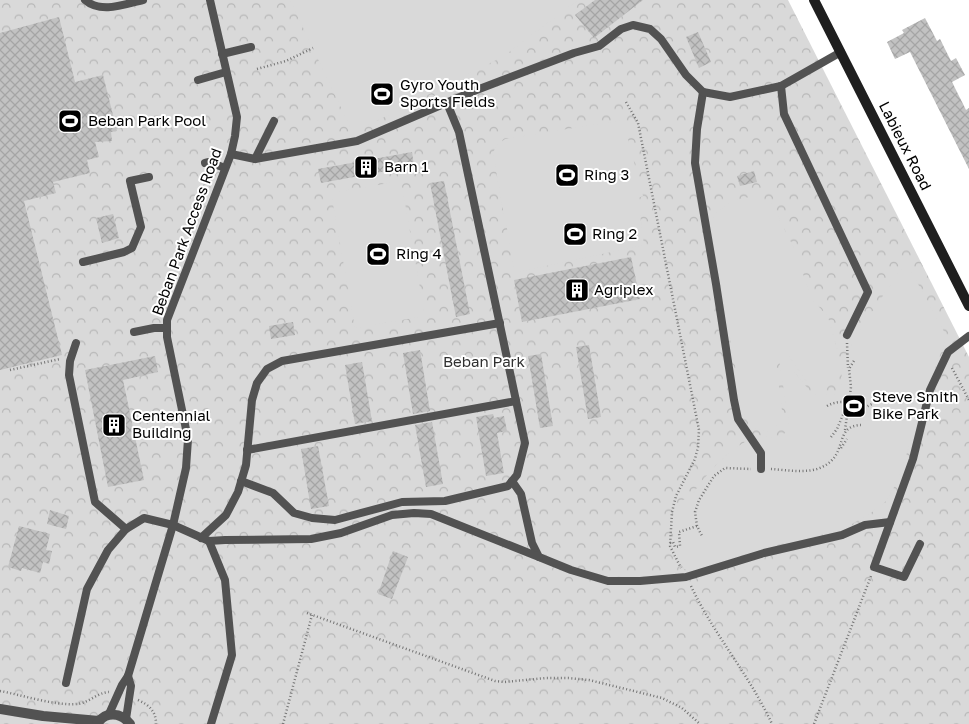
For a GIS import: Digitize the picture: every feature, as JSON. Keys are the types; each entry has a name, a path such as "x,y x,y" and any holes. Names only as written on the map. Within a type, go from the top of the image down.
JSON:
{"street":[{"name":"Labieux Road","path":"814,0 969,306"},
{"path":"0,709 98,722 109,714 115,714 128,721"}],"lane":[{"path":"85,0 89,4 111,8 143,0"},
{"name":"Beban Park Access Road","path":"109,714 128,676 173,526 186,468 188,439 167,337 167,320 231,154 235,136 237,116 210,0"},
{"path":"231,154 255,159 357,141 574,53 599,46 621,29 633,25 650,29 661,39 686,75 703,92 730,97 781,86 841,52"},
{"path":"222,54 251,47"},
{"path":"198,80 226,72"},
{"path":"781,86 784,114 868,292 847,335"},
{"path":"703,92 697,129 695,163 738,419 761,453 761,469"},
{"path":"241,481 273,493 294,513 312,518 335,520 402,502 445,501 493,491 508,486 517,475 524,443 459,132 447,103"},
{"path":"255,159 274,121"},
{"path":"205,163 209,162 225,168"},
{"path":"83,262 124,252 132,248 141,227 130,181 149,177"},
{"path":"201,538 226,515 241,481 246,465 252,400 257,383 267,369 282,362 500,323"},
{"path":"134,332 154,328 167,328"},
{"path":"920,544 904,577 874,567 913,459 930,390 948,352 969,336"},
{"path":"76,343 70,360 69,375 95,502 126,529"},
{"path":"247,450 516,402"},
{"path":"512,481 522,494 532,543 539,557"},
{"path":"66,683 87,589 108,550 126,529 144,518 173,526 209,542 225,540 311,539 341,532 392,515 431,514 571,570 608,581 640,581 686,577 764,553 842,535 865,525 890,522"},
{"path":"209,542 225,580 232,655 211,724"},
{"name":"Beban Park Access Road","path":"128,676 131,686 128,721"}],"path":[{"path":"257,69 286,61 313,48"},
{"path":"626,102 638,123 700,430 694,459 676,496 672,512 670,546 703,611 742,668 772,724"},
{"path":"845,431 851,387 847,335"},
{"path":"948,352 948,361 969,400"},
{"path":"10,370 65,358"},
{"path":"849,369 855,358"},
{"path":"827,406 848,402 866,407 872,404 877,393"},
{"path":"831,437 837,430 848,402"},
{"path":"840,449 848,439"},
{"path":"670,543 673,542 675,547 680,546 679,532 697,526 702,536"},
{"path":"814,724 874,567"},
{"path":"307,613 494,681 568,678 589,680 662,698 682,708 700,724"},
{"path":"283,724 312,615"},
{"path":"0,691 67,704 79,704 100,692 110,692"},
{"path":"137,699 154,711 156,724"}],"green space":[{"name":"Beban Park","path":"0,0 788,0 969,357 969,724 0,724"},
{"name":"Gyro Youth Sports Fields","path":"290,0 578,0 504,56 353,133"},
{"name":"Ring 3","path":"623,120 643,196 638,198 644,245 518,272 514,269 506,223 508,219 504,216 493,153 496,146 505,139"},
{"name":"Ring 4","path":"395,182 402,186 425,316 355,328 331,193"},
{"path":"754,196 771,203 793,246 812,299 828,317 838,352 838,378 824,390 809,385 788,355 775,356 783,418 771,432 751,427 740,407 736,371 710,230 714,215 731,201"},
{"name":"Steve Smith Bike Park","path":"906,262 947,337 896,484 885,502 842,530 764,548 695,571 684,569 674,543 674,528 680,501 691,497 700,483 732,450 756,435 777,437 784,434 787,429 789,423 779,360 784,359 813,395 837,394 841,387 843,355 851,354 852,341"}],"building":[{"path":"595,0 643,0 594,38 575,15"},
{"path":"59,17 75,82 103,75 117,131 111,132 112,141 95,142 99,157 87,160 90,173 53,182 56,193 24,201 62,355 0,370 0,33"},
{"path":"925,18 937,41 940,39 951,61 956,58 965,75 952,82 966,110 969,108 969,169 910,52 895,59 887,42 904,33 902,30"},
{"path":"698,32 711,62 699,68 686,37"},
{"name":"Barn 1","path":"412,152 414,166 321,183 318,169"},
{"path":"754,171 757,182 740,186 737,176"},
{"path":"444,181 470,314 456,317 430,183"},
{"path":"113,214 119,238 102,243 96,218"},
{"name":"Agriplex","path":"631,257 640,299 522,322 514,280"},
{"path":"293,322 295,335 271,339 269,326"},
{"path":"589,345 601,417 588,419 576,347"},
{"path":"420,350 430,411 413,414 403,353"},
{"path":"541,354 553,426 540,428 528,356"},
{"name":"Centennial Building","path":"155,356 158,372 123,380 144,480 108,487 85,370"},
{"path":"362,362 372,421 355,424 345,365"},
{"path":"493,414 494,418 504,416 507,431 497,433 504,473 486,476 476,417"},
{"path":"432,422 443,484 426,487 415,425"},
{"path":"318,446 329,506 311,509 301,449"},
{"path":"50,510 69,516 66,529 47,524"},
{"path":"19,526 50,534 46,550 52,551 49,564 43,562 40,573 22,568 21,571 8,567"},
{"path":"393,551 408,557 392,599 378,594"}],"place":[{"name":"Gyro Youth Sports Fields","path":"382,94"},
{"name":"Beban Park Pool","path":"70,121"},
{"name":"Barn 1","path":"366,167"},
{"name":"Ring 3","path":"567,175"},
{"name":"Ring 2","path":"575,234"},
{"name":"Ring 4","path":"378,254"},
{"name":"Agriplex","path":"577,290"},
{"name":"Steve Smith Bike Park","path":"854,406"},
{"name":"Centennial Building","path":"114,425"}]}
